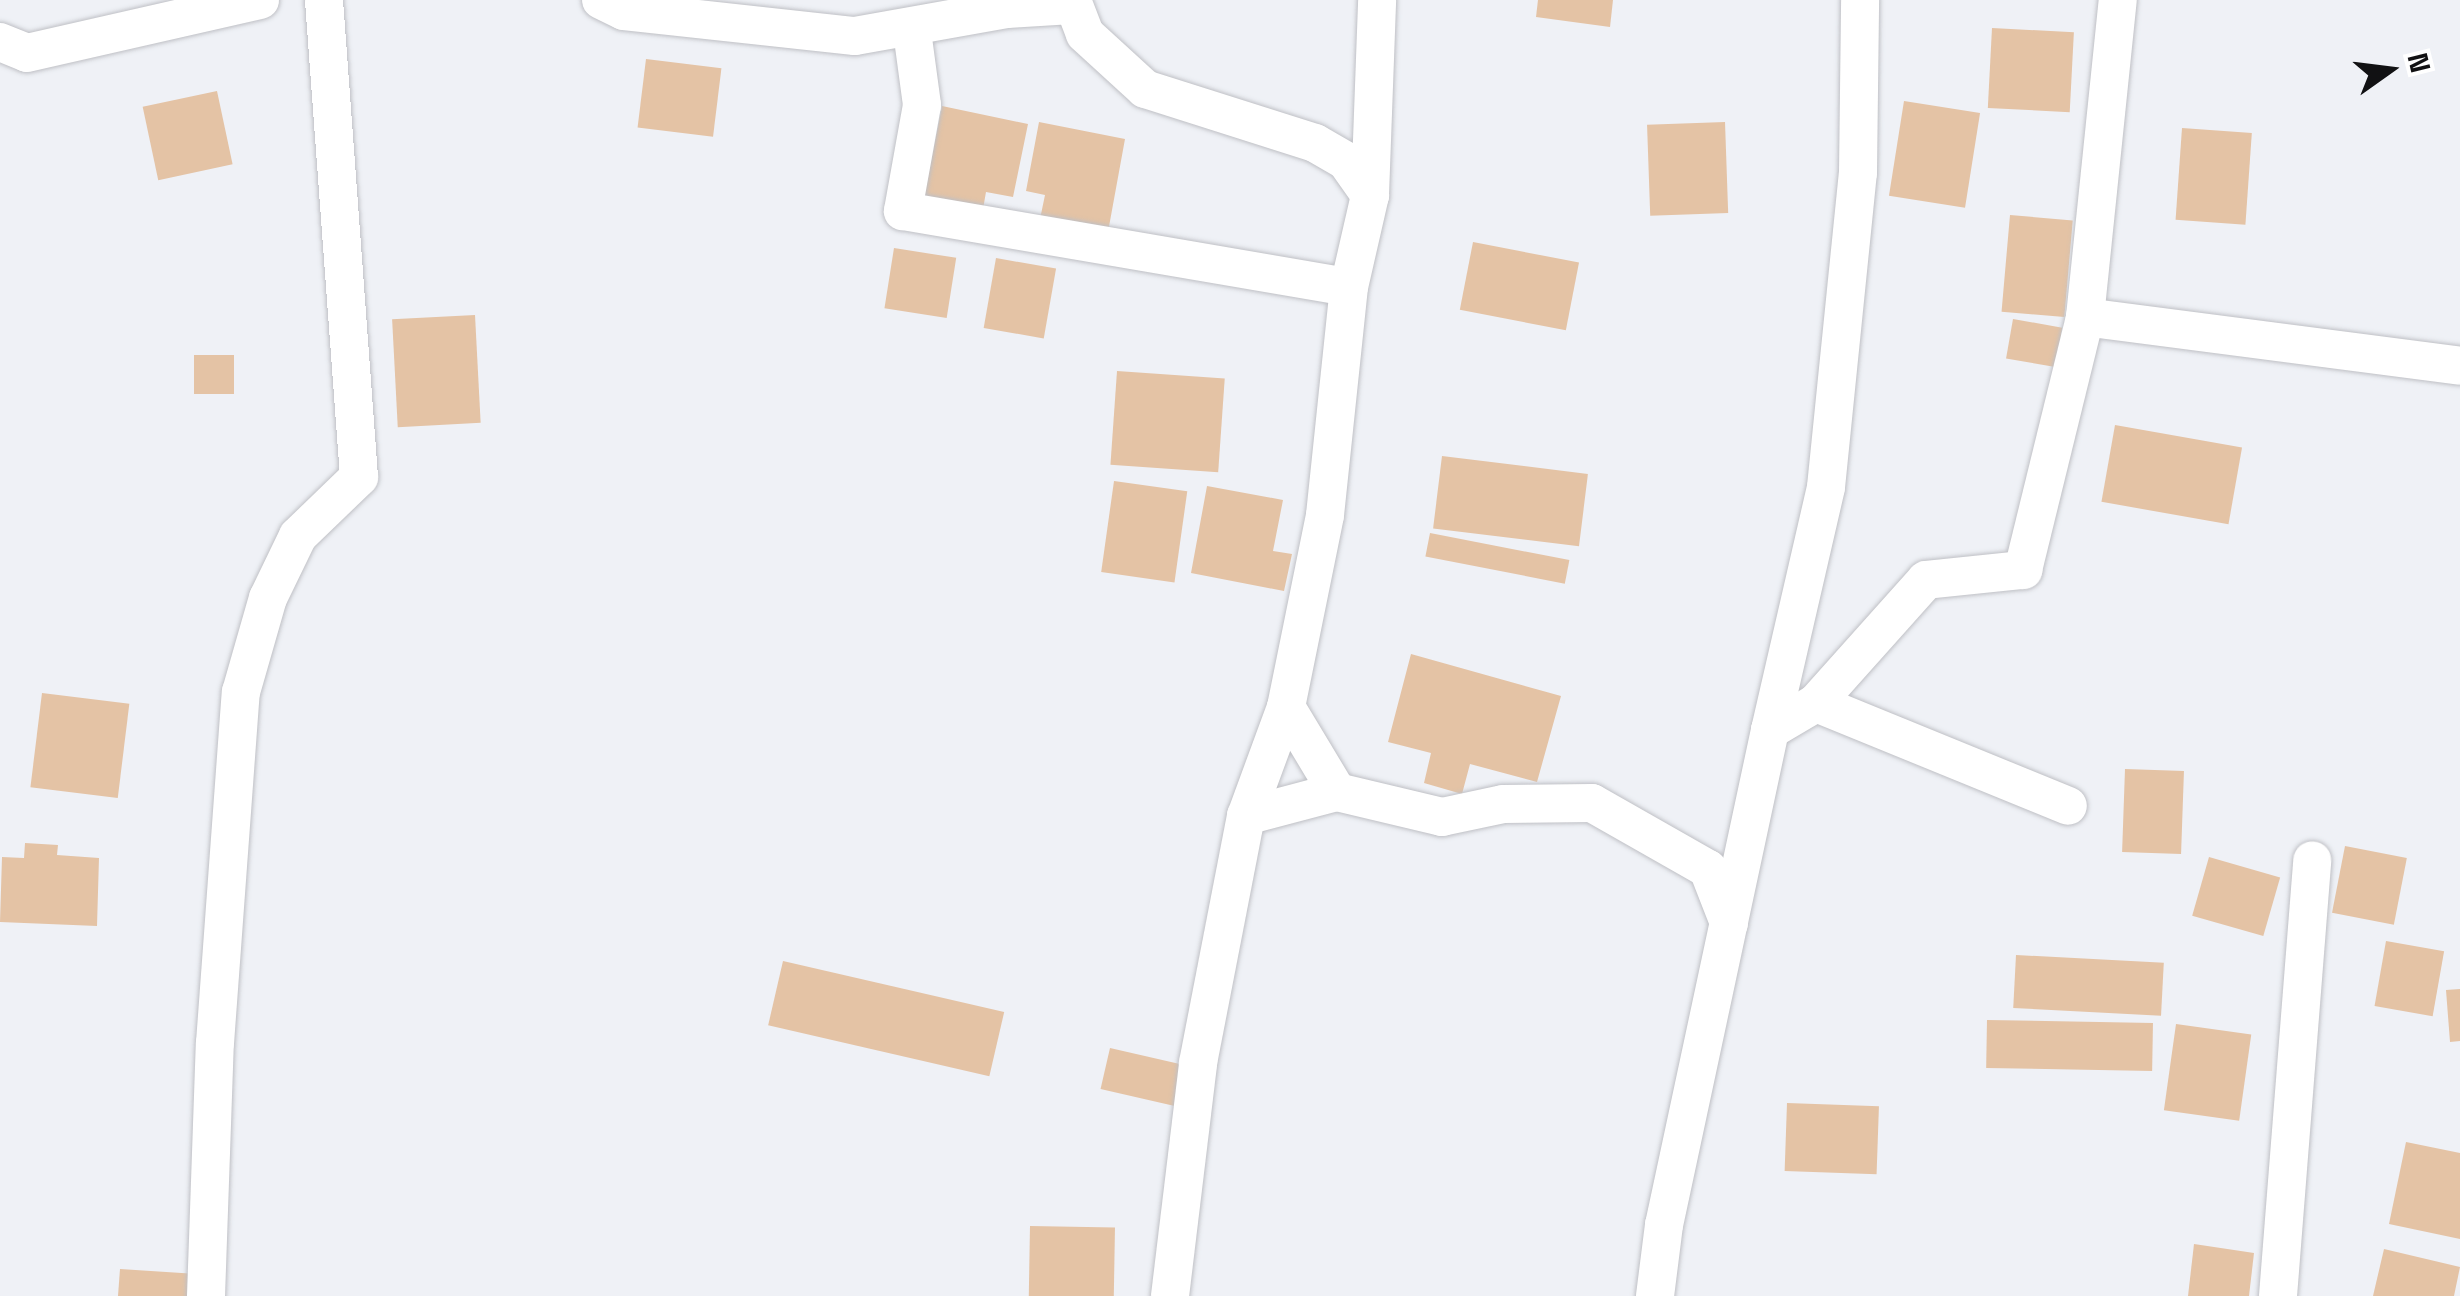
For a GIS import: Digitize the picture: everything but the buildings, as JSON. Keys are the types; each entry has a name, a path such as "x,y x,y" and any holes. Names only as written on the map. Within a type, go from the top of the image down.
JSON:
{"street":[{"path":"0,42 27,53 260,0"},
{"path":"206,1296 215,1043 240,692 268,598 298,536 359,477 324,0"},
{"path":"602,0 624,11 804,35 912,31 1007,10 1072,3 1086,34 1146,88 1315,143 1346,161 1370,194"},
{"path":"1170,1296 1198,1063 1246,816 1286,706 1325,515 1349,287 1370,194 1377,0"},
{"path":"1655,1296 1729,923 1826,487 1858,173 1860,0"},
{"path":"1770,730 1816,703 1926,580 2023,570 2084,317 2118,0"},
{"path":"912,31 922,105 903,211 1349,287"},
{"path":"2084,317 2460,366"},
{"path":"1816,703 2068,806"},
{"path":"1286,706 1337,792"},
{"path":"1246,816 1337,792 1442,817 1503,804 1592,804 1708,868 1729,923"},
{"path":"2278,1296 2312,860"}]}
